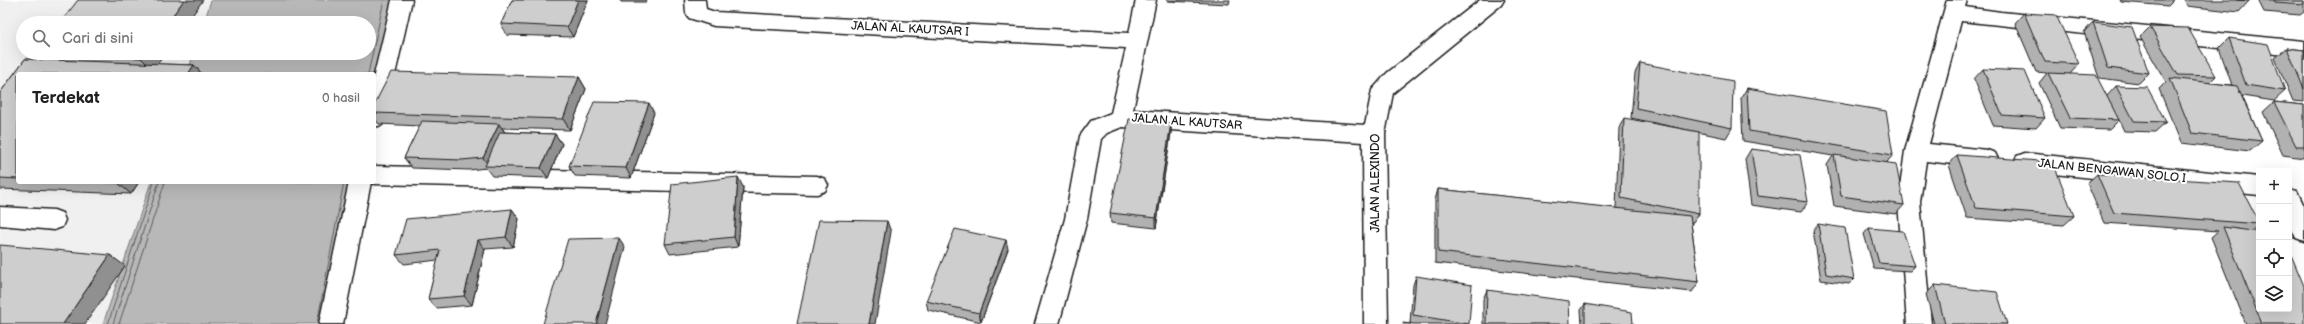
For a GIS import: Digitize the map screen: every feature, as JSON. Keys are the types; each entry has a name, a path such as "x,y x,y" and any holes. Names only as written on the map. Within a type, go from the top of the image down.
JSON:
{"street":[{"path":"376,110 402,0"},
{"name":"JALAN AL KAUTSAR I","path":"695,0 696,13 714,18 1138,41"},
{"name":"JALAN AL KAUTSAR","path":"1146,0 1121,118 1374,134"},
{"name":"JALAN ALEXINDO","path":"1376,324 1374,134 1384,90 1388,84 1494,0"},
{"path":"1919,324 1909,202 1916,151 1956,6 2001,19 2304,49"},
{"path":"1048,324 1076,219 1092,136 1099,127 1121,118"},
{"name":"JALAN BENGAWAN SOLO I","path":"1916,151 2256,186"},
{"path":"376,175 817,185"},
{"path":"331,324 360,184"},
{"path":"2292,189 2304,191"},
{"path":"2292,204 2304,231"},
{"path":"0,216 54,220"}],"shaded area":[{"path":"0,0 211,0 206,16 16,16 16,60 192,60 188,72 16,72 16,184 150,184 103,324 0,324"}],"water":[{"path":"211,0 400,0 376,107 376,72 188,72 192,60 376,60 376,16 206,16"},
{"path":"150,184 360,184 331,324 103,324"}],"building":[{"path":"78,0 184,0 172,16 65,16"},
{"path":"512,0 578,0 567,27 501,24"},
{"path":"2274,0 2304,0 2304,4 2275,2"},
{"path":"2024,13 2056,15 2079,64 2045,62"},
{"path":"2093,22 2132,27 2149,73 2108,68"},
{"path":"2150,27 2188,28 2216,76 2178,75"},
{"path":"2229,38 2268,44 2285,91 2246,85"},
{"path":"2287,48 2304,50 2304,89"},
{"path":"24,60 194,65 189,72 16,72 16,179 0,178 0,93"},
{"path":"1640,63 1733,81 1732,128 1636,108"},
{"path":"1983,69 2025,71 2045,118 2002,115"},
{"path":"391,72 579,77 563,119 376,113 376,101"},
{"path":"2048,73 2096,75 2119,120 2070,118"},
{"path":"2170,78 2237,86 2262,141 2192,133"},
{"path":"2116,86 2147,87 2166,122 2134,121"},
{"path":"1747,88 1886,111 1893,155 1749,131"},
{"path":"594,102 649,103 626,168 569,166"},
{"path":"2274,102 2304,105 2304,146 2296,146"},
{"path":"1624,118 1699,132 1699,214 1621,198"},
{"path":"1129,119 1171,123 1156,218 1110,213"},
{"path":"422,121 499,124 483,158 462,160 404,158"},
{"path":"500,132 555,134 541,168 485,166"},
{"path":"1751,149 1800,155 1808,202 1758,196"},
{"path":"1834,155 1896,164 1904,205 1841,196"},
{"path":"1957,155 2053,162 2074,216 1976,208"},
{"path":"2097,174 2239,183 2256,216 2256,224 2114,213"},
{"path":"738,177 734,237 665,244 672,184"},
{"path":"1438,189 1690,216 1699,282 1438,252"},
{"path":"512,209 506,237 478,240 464,296 428,299 440,250 396,255 406,219"},
{"path":"819,220 887,221 869,324 797,324"},
{"path":"1818,224 1845,228 1854,279 1826,274"},
{"path":"2223,227 2256,232 2256,309"},
{"path":"1869,228 1903,231 1915,266 1879,263"},
{"path":"955,229 1006,240 979,313 926,301"},
{"path":"619,238 596,324 543,324 568,239"},
{"path":"0,245 110,255 63,324 0,324"},
{"path":"2292,257 2304,286 2304,324 2262,324 2257,312 2292,312"},
{"path":"1416,276 1472,285 1469,324 1413,315"},
{"path":"1935,285 1997,292 2007,324 1945,324"},
{"path":"1487,290 1569,301 1570,324 1486,324"},
{"path":"1585,304 1632,312 1633,324 1585,324"}]}
